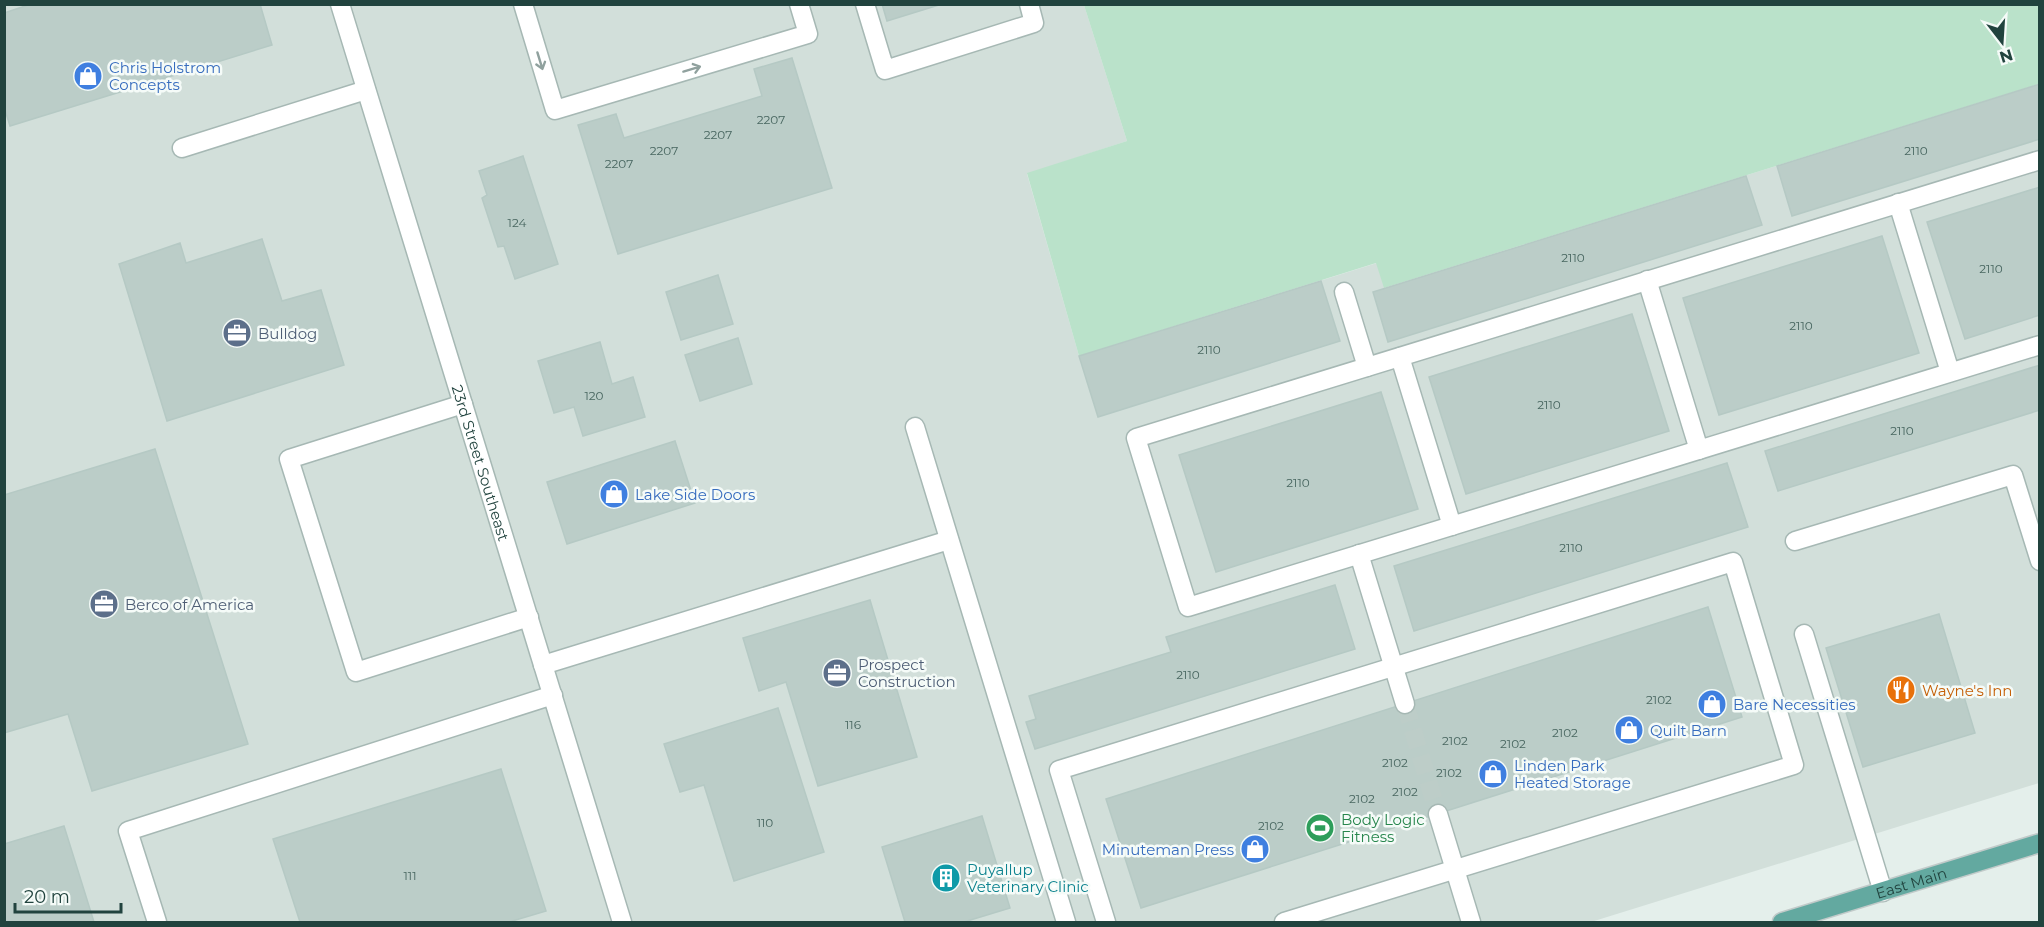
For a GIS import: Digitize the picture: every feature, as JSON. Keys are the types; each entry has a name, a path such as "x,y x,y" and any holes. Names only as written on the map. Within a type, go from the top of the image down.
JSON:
{"main road":[{"name":"East Main","path":"1782,922 2040,843"}],"street":[{"name":"23rd Street Southeast","path":"340,4 622,922"},
{"path":"523,4 555,110 808,34 799,4"},
{"path":"865,4 885,70 1034,22 1029,4"},
{"path":"182,148 366,90"},
{"path":"2040,160 1136,438 1188,607 2040,345"},
{"path":"1899,203 1950,372"},
{"path":"1647,280 1699,450"},
{"path":"1344,292 1366,367"},
{"path":"1400,357 1452,526"},
{"path":"463,404 289,459 356,672 529,617"},
{"path":"915,427 1066,922"},
{"path":"1795,541 2013,475 2040,561"},
{"path":"543,665 949,540"},
{"path":"1359,554 1405,704"},
{"path":"1106,922 1059,770 1733,562 1794,765 1284,922"},
{"path":"1804,634 1882,892"},
{"path":"157,922 128,831 552,695"},
{"path":"1438,814 1471,922"}],"shaded area":[{"path":"5,5 1084,5 1127,141 1027,174 1079,356 1377,263 1385,288 2039,84 2039,783 1591,922 5,922"}],"green space":[{"path":"1084,5 2039,5 2039,84 1384,288 1376,263 1079,356 1027,173 1127,141"}],"building":[{"name":"Chris Holstrom Concepts","path":"31,4 260,4 272,45 10,126 4,107 4,13"},
{"path":"882,4 942,4 887,21"},
{"path":"792,58 832,188 618,254 578,125 616,114 624,138 762,96 754,69"},
{"path":"2040,84 2040,139 1792,216 1777,166"},
{"path":"523,156 558,264 515,279 504,246 498,247 482,198 487,195 479,171"},
{"path":"1746,176 1762,225 1388,342 1373,292"},
{"path":"2040,187 2040,315 1965,339 1927,222"},
{"path":"1882,236 1919,353 1719,415 1683,298"},
{"name":"Bulldog","path":"262,239 282,301 321,290 344,365 167,421 119,264 180,243 186,263"},
{"path":"718,275 733,324 681,340 666,292"},
{"path":"1321,281 1340,341 1098,417 1079,356"},
{"path":"1632,314 1669,431 1466,494 1429,377"},
{"path":"738,338 752,384 700,401 685,355"},
{"path":"600,342 612,384 633,377 645,417 583,436 574,407 554,413 538,361"},
{"path":"2040,365 2040,410 1778,491 1765,451"},
{"path":"1381,392 1418,509 1216,572 1179,455"},
{"path":"675,441 695,503 567,544 547,482"},
{"name":"Berco of America","path":"155,449 248,744 92,791 68,714 4,733 4,495"},
{"path":"1727,463 1748,527 1414,631 1394,566"},
{"path":"1335,585 1355,649 1035,749 1026,722 1036,719 1029,696 1171,652 1166,637"},
{"path":"870,600 917,757 818,786 786,682 759,691 743,638"},
{"path":"1708,607 1742,717 1141,908 1106,799"},
{"name":"Wayne's Inn","path":"1939,614 1975,733 1863,767 1826,648"},
{"path":"778,708 824,852 734,881 704,785 680,792 664,744"},
{"path":"501,769 546,911 509,922 300,922 273,839"},
{"name":"Puyallup Veterinary Clinic","path":"982,816 1010,908 964,922 905,922 882,847"},
{"path":"64,826 94,922 4,922 4,844"}],"tunnel":[{"path":"1405,704 1438,814"}],"place":[{"name":"Chris Holstrom Concepts","path":"88,76"},
{"name":"Bulldog","path":"237,333"},
{"name":"Lake Side Doors","path":"614,494"},
{"name":"Berco of America","path":"104,604"},
{"name":"Prospect Construction","path":"837,673"},
{"name":"Wayne's Inn","path":"1901,690"},
{"name":"Bare Necessities","path":"1712,704"},
{"name":"Quilt Barn","path":"1629,730"},
{"name":"Linden Park Heated Storage","path":"1493,774"},
{"name":"Body Logic Fitness","path":"1320,828"},
{"name":"Minuteman Press","path":"1255,849"},
{"name":"Puyallup Veterinary Clinic","path":"946,878"}]}
